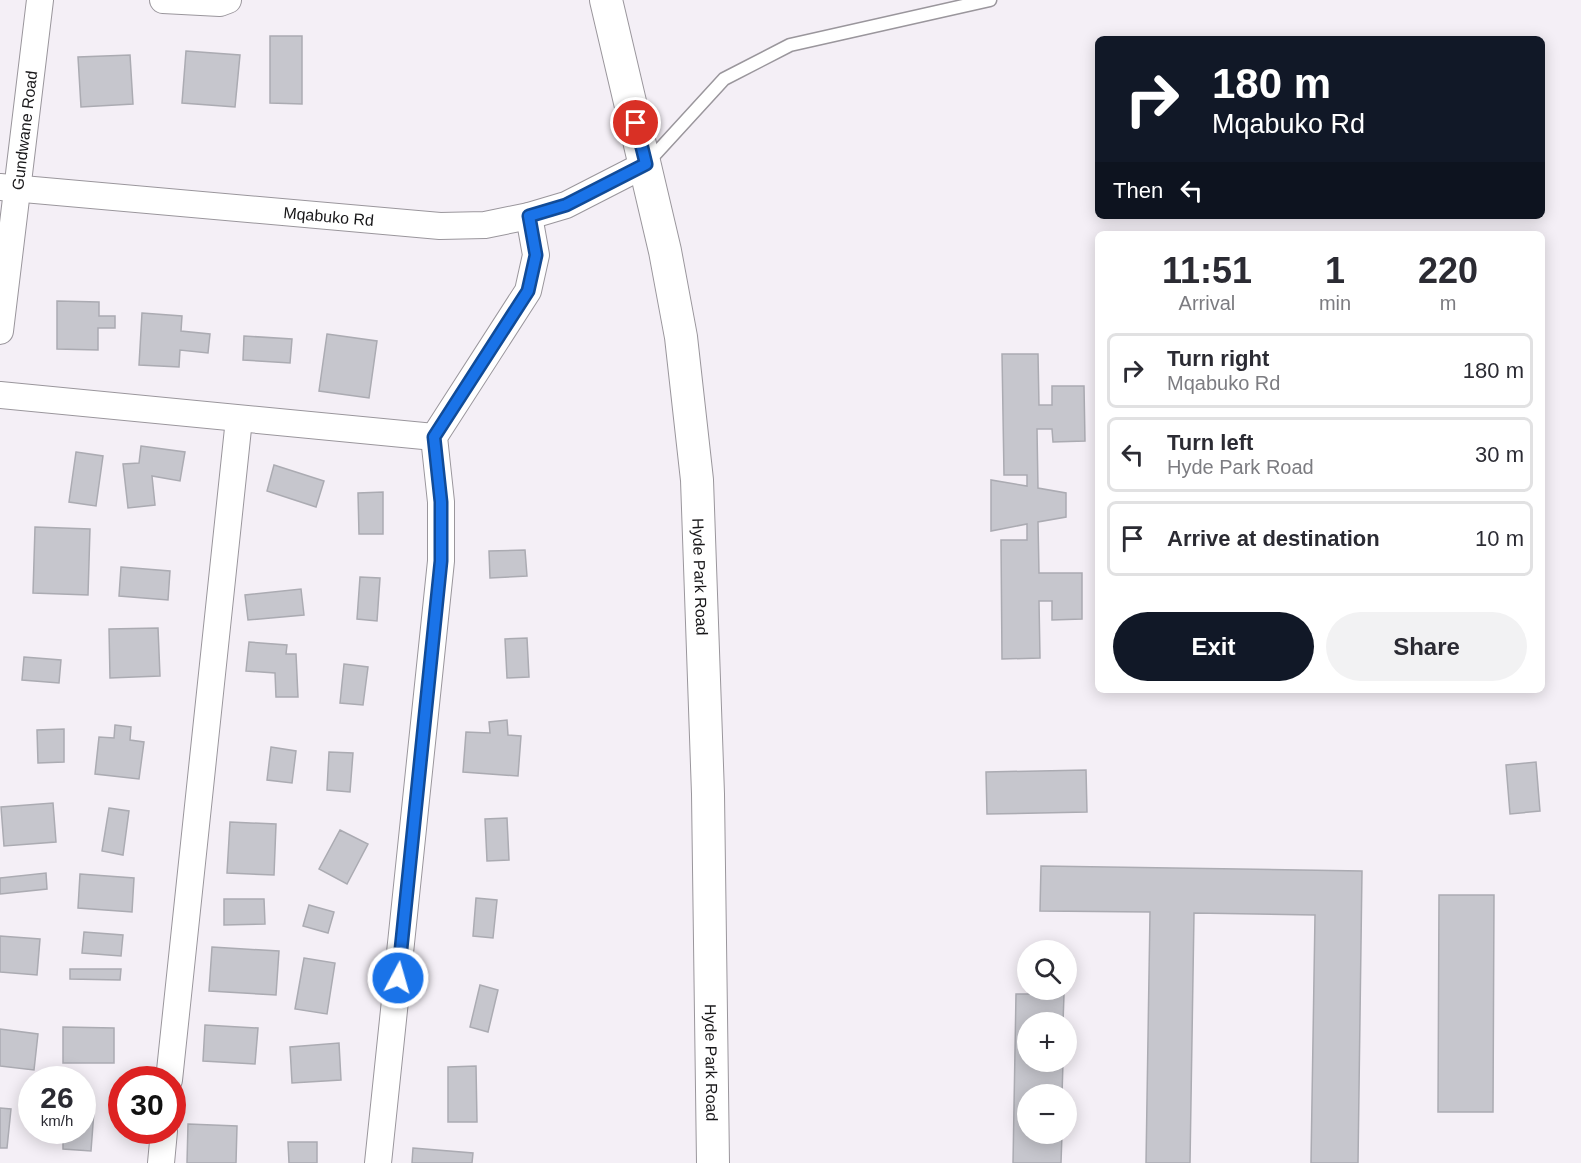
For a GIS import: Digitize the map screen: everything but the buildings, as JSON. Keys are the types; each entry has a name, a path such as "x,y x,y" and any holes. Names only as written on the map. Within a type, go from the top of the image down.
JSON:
{"street":[{"name":"Gundwane Road","path":"0,331 8,188 40,0"},
{"path":"163,0 220,3 228,0"},
{"name":"Hyde Park Road","path":"606,0 646,164 681,337 697,480 708,794 712,1163"},
{"name":"Mqabuko Rd","path":"8,188 440,226 485,225 529,216 566,205 646,164"},
{"path":"378,1163 441,561 441,502 434,437 528,291 536,255 529,216"},
{"path":"0,395 434,437"},
{"path":"171,1066 239,419"},
{"path":"161,1163 163,1144"}],"lane":[{"path":"646,164 724,79 790,45 990,0"}],"route":[{"path":"398,978 441,561 441,502 434,437 528,291 536,255 529,216 566,205 646,164 636,123"}]}
